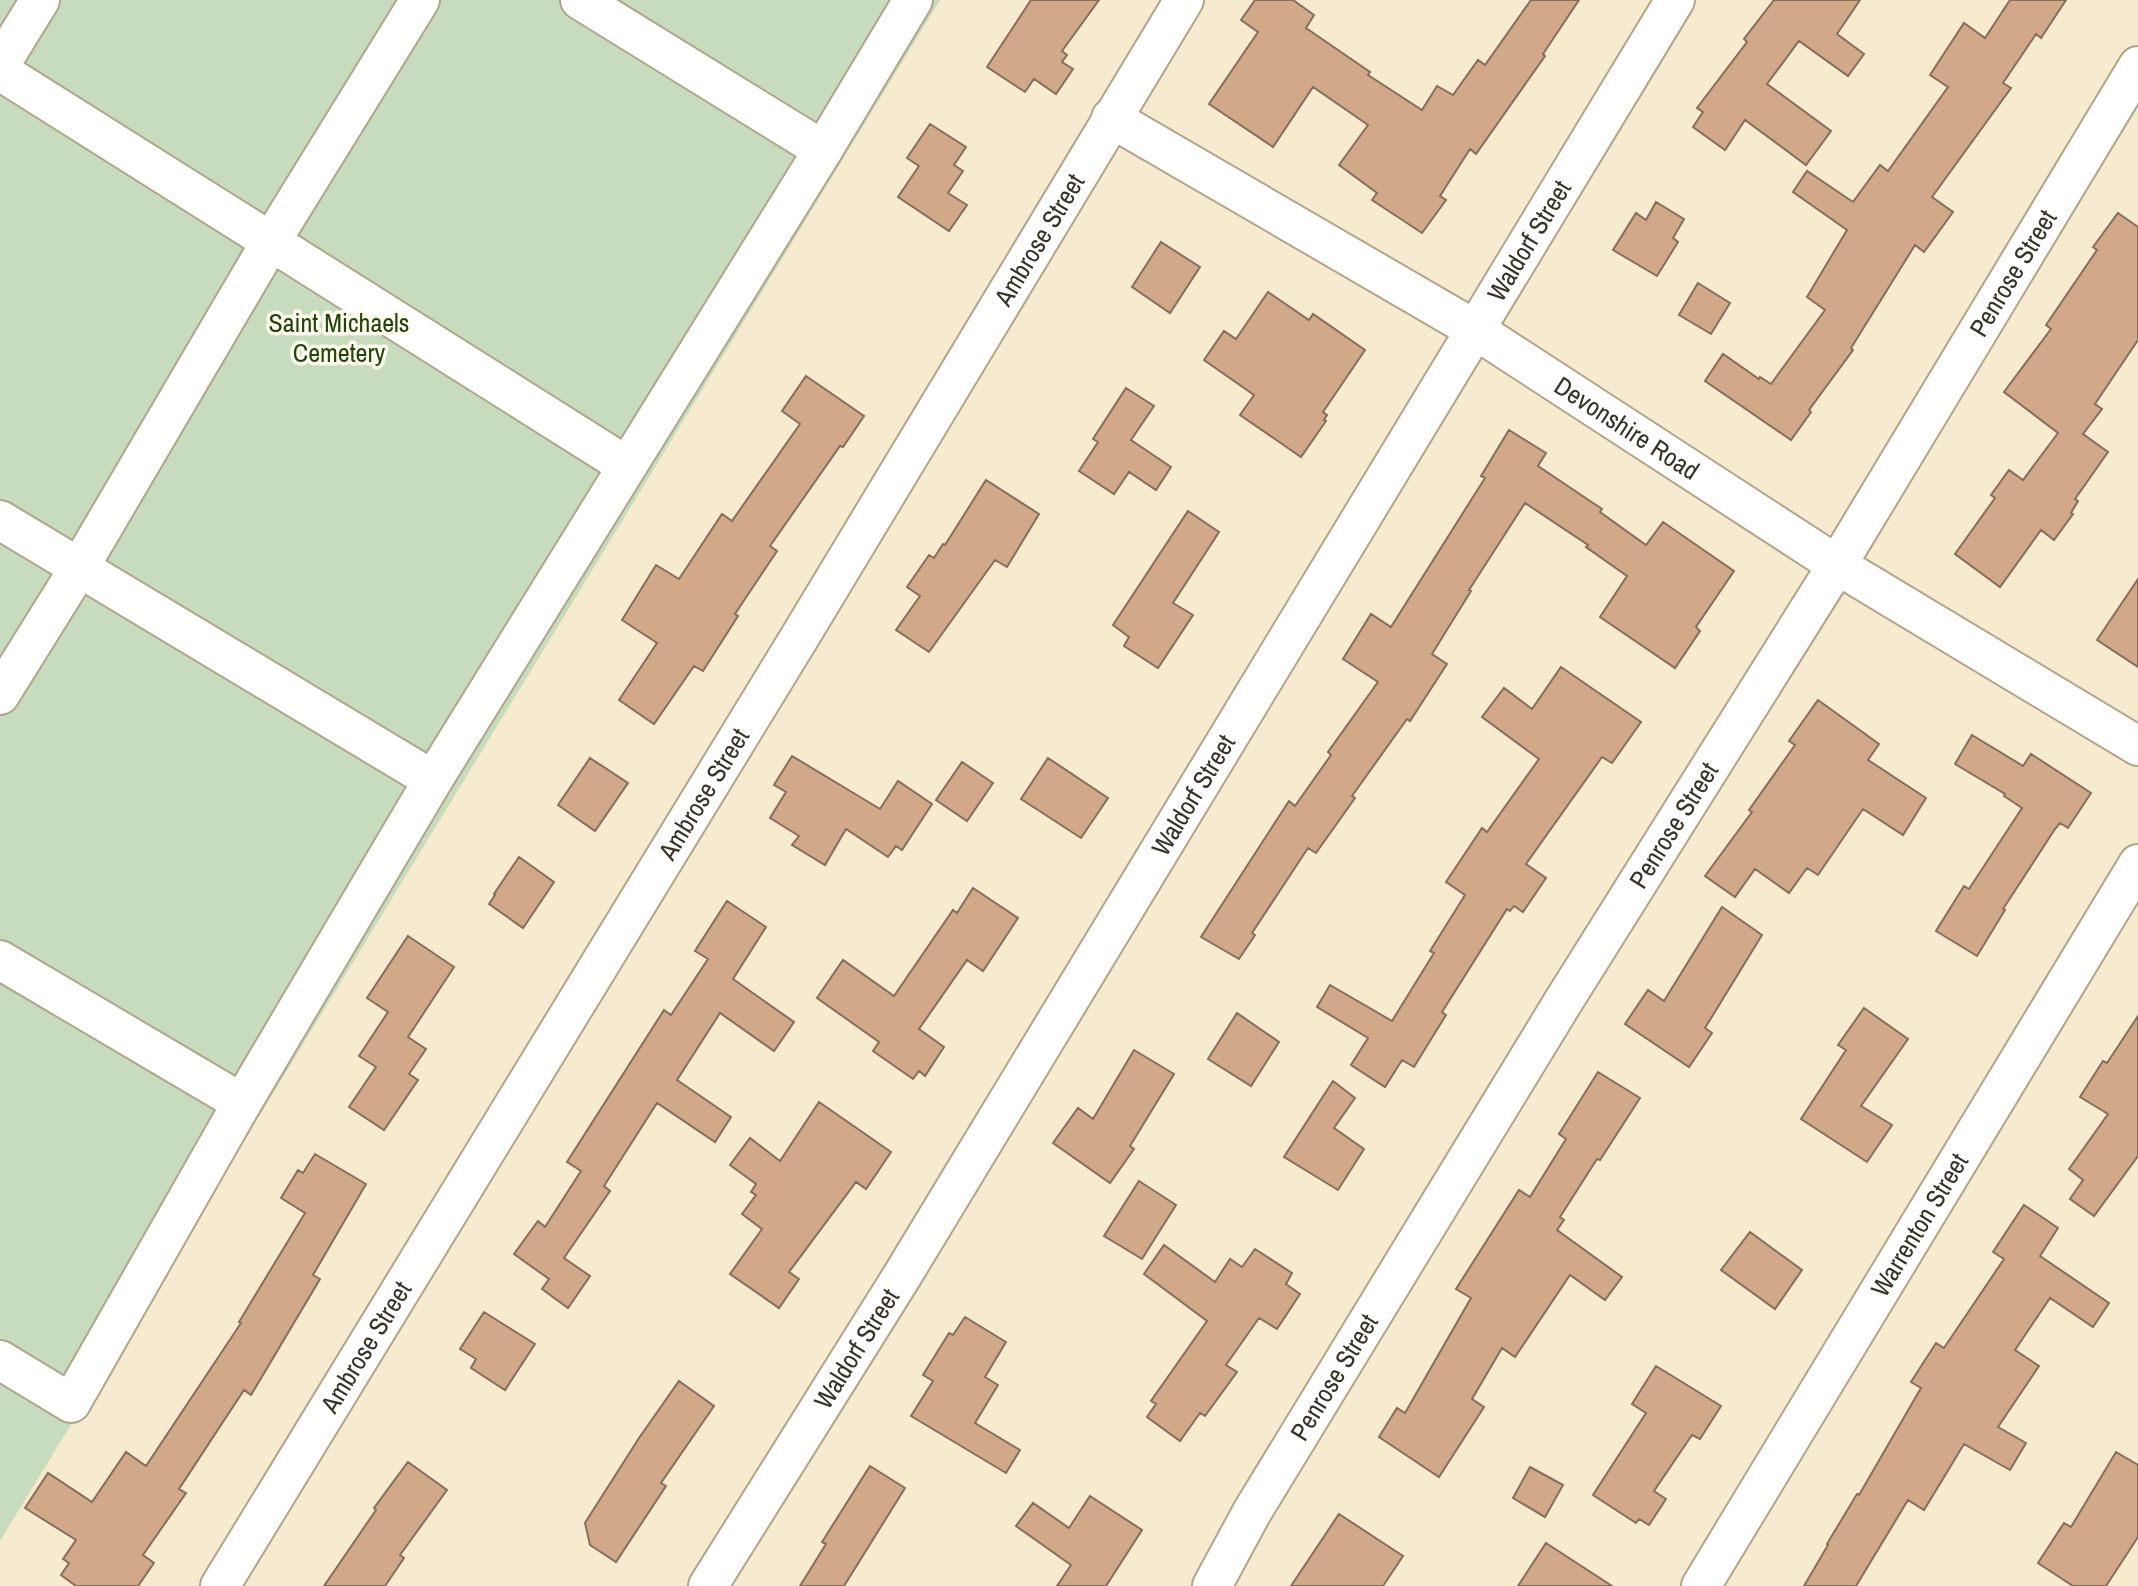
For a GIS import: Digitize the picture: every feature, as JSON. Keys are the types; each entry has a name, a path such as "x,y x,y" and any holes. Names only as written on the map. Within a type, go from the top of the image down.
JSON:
{"street":[{"path":"0,65 40,0"},
{"path":"0,695 79,568 270,243 420,0"},
{"path":"580,0 823,150"},
{"path":"0,1360 71,1403 242,1103 433,780 913,0"},
{"name":"Ambrose Street","path":"220,1586 804,630 1184,0"},
{"name":"Waldorf Street","path":"708,1586 902,1276 1675,0"},
{"name":"Penrose Street","path":"1212,1586 1252,1512 1563,1002 1837,565 2138,66"},
{"path":"0,71 627,466"},
{"name":"Devonshire Road","path":"1111,118 1474,329 1837,565 2138,746"},
{"path":"0,520 433,780"},
{"name":"Warrenton Street","path":"1701,1586 2138,864"},
{"path":"0,960 242,1103"}],"green space":[{"name":"Saint Michaels Cemetery","path":"0,0 940,0 0,1541"}],"building":[{"path":"1031,0 1099,0 1062,51 1067,55 1062,62 1073,69 1056,94 1034,79 1025,92 987,67"},
{"path":"1255,0 1293,0 1314,15 1306,28 1370,72 1368,75 1422,110 1437,86 1453,95 1478,60 1485,65 1531,0 1579,0 1543,54 1545,56 1476,154 1470,149 1440,196 1446,200 1422,233 1372,200 1377,193 1339,165 1368,125 1313,87 1273,147 1209,104 1258,32 1241,20"},
{"path":"1774,0 1860,0 1837,34 1864,54 1848,76 1799,41 1767,84 1831,131 1806,165 1745,120 1725,150 1693,127 1703,112 1697,108"},
{"path":"2010,0 2066,0 2041,38 2036,34 2003,83 2011,88 1932,197 1953,212 1924,252 1915,245 1851,348 1853,350 1791,440 1705,381 1723,354 1771,384 1825,310 1807,297 1847,230 1793,192 1807,171 1853,202 1880,165 1888,171 1948,87 1930,75 1964,23 1985,38"},
{"path":"930,124 966,147 954,165 963,171 948,193 967,205 949,231 898,197 919,166 907,158"},
{"path":"1656,202 1684,219 1673,238 1678,242 1657,276 1613,250 1636,213 1646,220"},
{"path":"2118,213 2138,227 2138,340 2095,404 2102,409 2083,434 2108,452 2075,499 2078,501 2073,514 2054,540 2041,530 2000,587 1955,554 1995,498 1991,495 2009,470 2023,480 2058,433 2004,392 2051,329 2046,325 2097,250 2093,247"},
{"path":"1161,242 1200,267 1170,313 1132,287"},
{"path":"1698,283 1730,303 1711,334 1679,315"},
{"path":"1268,292 1309,320 1313,314 1365,350 1323,412 1327,415 1326,421 1301,457 1240,415 1254,395 1204,360 1224,331 1236,339"},
{"path":"806,376 864,416 770,546 777,551 735,614 738,616 703,671 694,666 654,724 619,700 657,643 622,620 656,565 679,579 722,514 732,521 800,424 782,411"},
{"path":"1126,388 1154,406 1131,440 1171,467 1156,490 1129,472 1114,494 1079,471 1098,442 1093,439"},
{"path":"1509,430 1546,453 1538,466 1602,509 1600,512 1646,545 1663,522 1734,571 1696,627 1700,631 1675,668 1600,617 1627,576 1586,547 1588,545 1525,503 1432,654 1447,664 1410,721 1407,719 1352,796 1355,798 1316,853 1308,848 1252,933 1255,935 1239,959 1201,937 1289,801 1295,806 1331,755 1328,752 1378,682 1343,659 1371,614 1391,627 1485,478 1481,476"},
{"path":"986,480 1039,514 1007,567 995,560 929,652 896,630 920,596 907,587 929,555 934,558 945,545"},
{"path":"1188,511 1219,532 1173,603 1193,615 1158,668 1124,646 1129,637 1113,625"},
{"path":"2138,579 2138,667 2097,640"},
{"path":"1561,667 1641,722 1612,763 1602,757 1526,864 1546,878 1523,912 1514,906 1510,911 1507,909 1442,1012 1446,1015 1414,1067 1402,1060 1385,1087 1351,1065 1368,1038 1317,1007 1330,985 1392,1021 1465,895 1446,882 1482,828 1487,832 1539,759 1482,717 1504,688 1532,709"},
{"path":"1818,700 1879,744 1868,760 1926,798 1903,835 1863,809 1818,875 1807,868 1789,893 1755,869 1735,897 1705,876 1752,812 1749,810 1795,745 1789,741"},
{"path":"1972,735 2023,766 2031,754 2091,793 2068,828 2060,823 2055,829 2003,909 1977,956 1936,931 1964,886 1969,889 2022,808 1955,764"},
{"path":"792,756 880,809 898,781 932,804 902,850 896,846 888,857 846,829 825,865 792,845 799,836 770,818 786,792 774,785"},
{"path":"590,758 628,783 595,831 558,805"},
{"path":"1048,758 1108,798 1081,838 1021,799"},
{"path":"962,762 993,783 967,821 936,800"},
{"path":"519,857 554,882 523,928 489,904"},
{"path":"973,888 1018,918 983,971 967,960 919,1029 944,1047 925,1076 919,1071 913,1079 873,1051 879,1042 817,998 843,960 894,996 953,910 957,913"},
{"path":"727,901 766,927 733,979 794,1022 774,1051 720,1013 677,1080 731,1117 715,1142 657,1103 604,1186 610,1191 564,1258 590,1276 568,1308 542,1289 549,1279 514,1254 538,1221 545,1227 581,1171 567,1162 664,1010 671,1015 708,959 695,951"},
{"path":"1722,907 1762,935 1705,1028 1712,1033 1689,1067 1625,1024 1648,990 1664,1001"},
{"path":"408,936 454,967 408,1037 426,1049 409,1074 418,1080 384,1130 349,1107 376,1067 359,1056 388,1012 367,998"},
{"path":"1864,1008 1908,1039 1861,1106 1892,1125 1867,1162 1801,1119 1846,1050 1838,1045"},
{"path":"1237,1013 1279,1042 1251,1086 1208,1059"},
{"path":"2138,1016 2138,1156 2094,1216 2070,1199 2083,1180 2069,1169 2108,1114 2080,1097"},
{"path":"1134,1050 1174,1074 1130,1146 1134,1149 1110,1183 1053,1143 1078,1108 1093,1119"},
{"path":"1598,1072 1640,1098 1560,1217 1564,1220 1557,1230 1622,1277 1605,1300 1570,1275 1515,1357 1502,1348 1472,1399 1484,1407 1439,1477 1379,1437 1397,1408 1405,1413 1471,1298 1456,1289 1519,1190 1530,1197 1566,1139 1559,1134"},
{"path":"1333,1081 1355,1098 1334,1128 1364,1149 1338,1190 1284,1157"},
{"path":"819,1102 891,1152 866,1189 856,1182 789,1272 799,1279 779,1308 730,1274 762,1229 742,1214 756,1195 751,1192 756,1184 730,1165 750,1138 780,1161"},
{"path":"315,1154 366,1184 313,1275 320,1279 251,1395 244,1390 179,1489 186,1493 143,1555 154,1563 138,1586 76,1586 61,1575 69,1563 63,1559 76,1540 25,1508 48,1473 92,1502 126,1452 146,1466 241,1323 305,1213 281,1198 298,1170 303,1173"},
{"path":"1139,1181 1176,1205 1142,1259 1104,1236"},
{"path":"2024,1205 2058,1228 2040,1256 2109,1303 2093,1327 2050,1298 2015,1350 2039,1366 1998,1427 2026,1443 2010,1470 1964,1444 1924,1510 1908,1500 1856,1586 1804,1586 1921,1388 1911,1382 1936,1343 1944,1348 2004,1259 1993,1252"},
{"path":"1750,1232 1802,1270 1775,1309 1721,1270"},
{"path":"1164,1245 1215,1282 1230,1259 1242,1267 1255,1249 1292,1273 1286,1284 1300,1294 1277,1329 1259,1318 1226,1365 1237,1372 1205,1416 1200,1413 1180,1441 1147,1417 1156,1404 1151,1401 1207,1321 1144,1274"},
{"path":"484,1312 535,1344 505,1390 471,1368 476,1359 460,1349"},
{"path":"965,1317 1006,1342 985,1377 998,1385 975,1423 1020,1450 1006,1473 911,1416 933,1381 923,1375 949,1333 953,1335"},
{"path":"1656,1366 1721,1406 1700,1439 1692,1435 1654,1491 1666,1499 1649,1525 1639,1519 1636,1523 1593,1495 1646,1413 1632,1404"},
{"path":"679,1381 714,1406 661,1483 666,1486 616,1562 590,1545 585,1523"},
{"path":"2116,1452 2138,1465 2138,1537 2106,1586 2073,1586 2038,1563 2064,1523 2071,1527"},
{"path":"408,1462 447,1490 400,1555 404,1558 385,1586 324,1586 376,1510 374,1508"},
{"path":"870,1466 905,1488 844,1586 800,1586 826,1544 822,1542"},
{"path":"1530,1467 1563,1485 1545,1517 1513,1498"},
{"path":"1090,1496 1142,1530 1106,1586 1057,1586 1071,1565 1016,1526 1033,1503 1069,1528"},
{"path":"1339,1514 1403,1556 1383,1586 1291,1586"},
{"path":"1546,1543 1612,1586 1518,1586"}]}
